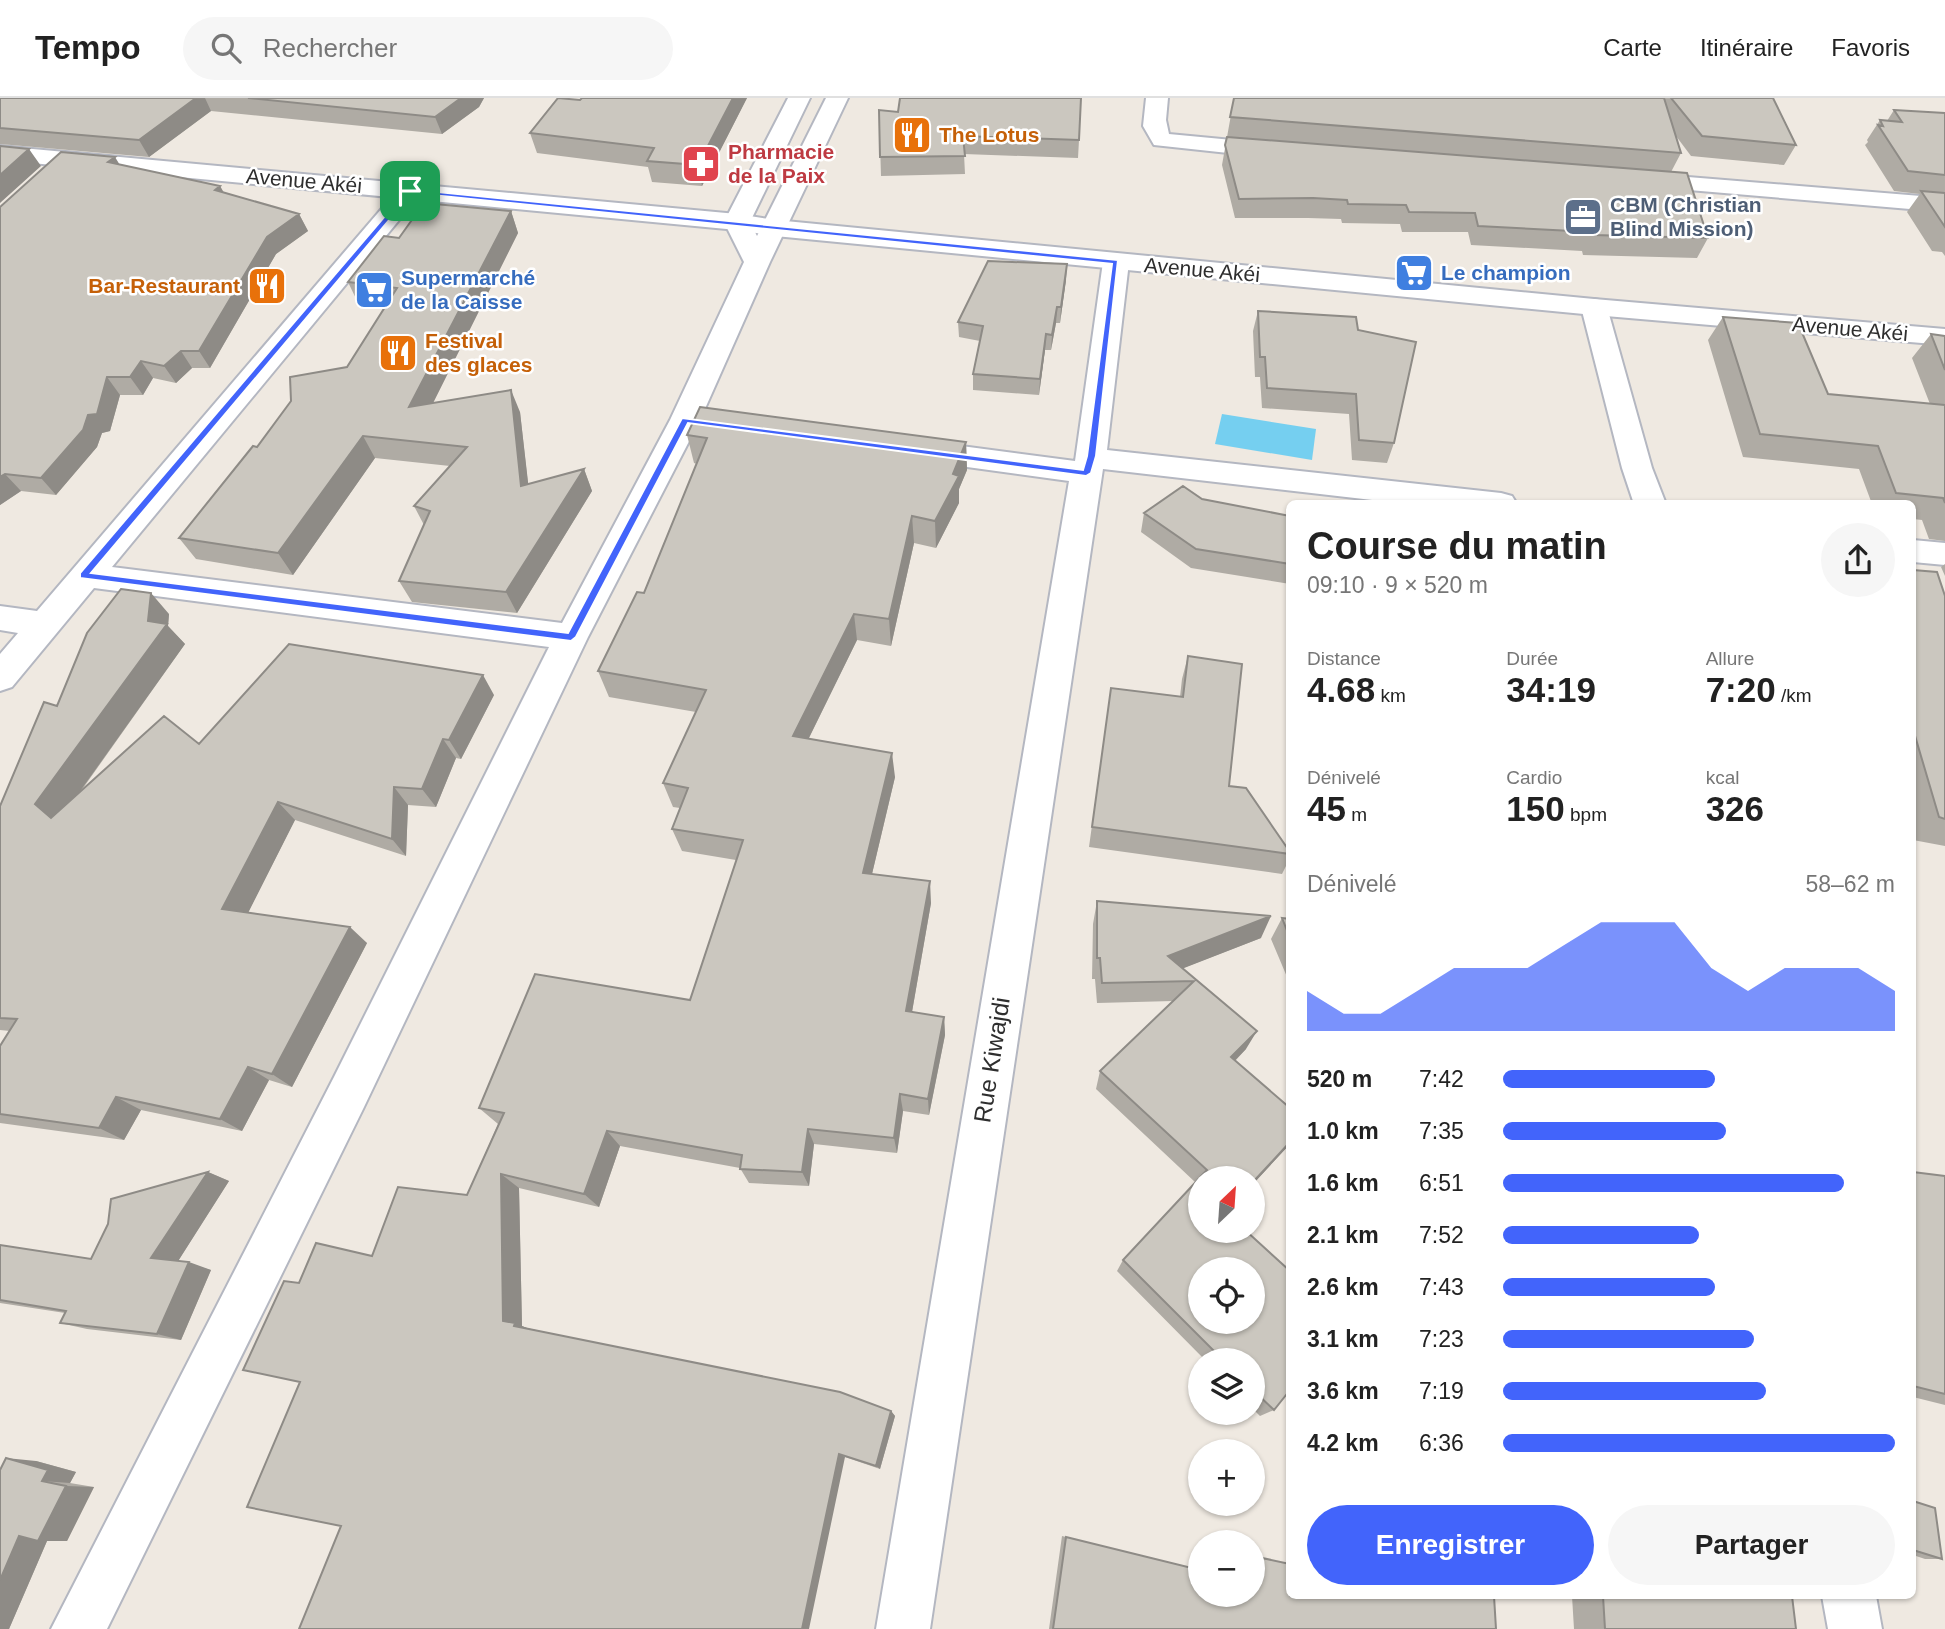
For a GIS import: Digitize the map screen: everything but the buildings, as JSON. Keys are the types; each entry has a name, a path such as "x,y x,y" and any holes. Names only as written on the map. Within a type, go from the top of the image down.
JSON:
{"street":[{"path":"766,245 737,222 799,98"},
{"path":"78,1629 349,1092 571,637 699,422 766,245 837,98"},
{"path":"1157,98 1154,126 1157,136 1162,140 1296,152"},
{"name":"Avenue Akéi","path":"0,153 737,222 766,245 1116,262 1945,337"},
{"path":"46,178 64,160"},
{"path":"1614,179 1945,205"},
{"path":"0,678 410,191"},
{"name":"Rue Kiwajdi","path":"903,1629 1086,475 1116,262"},
{"path":"1594,307 1637,468 1649,500"},
{"path":"889,446 1086,475 1444,500"},
{"path":"1916,551 1945,554"},
{"path":"84,575 571,637"},
{"path":"0,618 44,624"},
{"path":"1850,1599 1855,1629"}],"water":[{"path":"1222,414 1316,429 1312,460 1215,444"}],"place":[{"name":"The Lotus","path":"912,135"},
{"name":"Pharmacie de la Paix","path":"701,164"},
{"name":"CBM (Christian Blind Mission)","path":"1583,217"},
{"name":"Le champion","path":"1414,273"},
{"name":"Bar-Restaurant","path":"267,286"},
{"name":"Supermarché de la Caisse","path":"374,290"},
{"name":"Festival des glaces","path":"398,353"}],"route":[{"path":"410,191 1116,262 1091,456 1086,473 685,420 571,637 84,575 410,191"}]}
